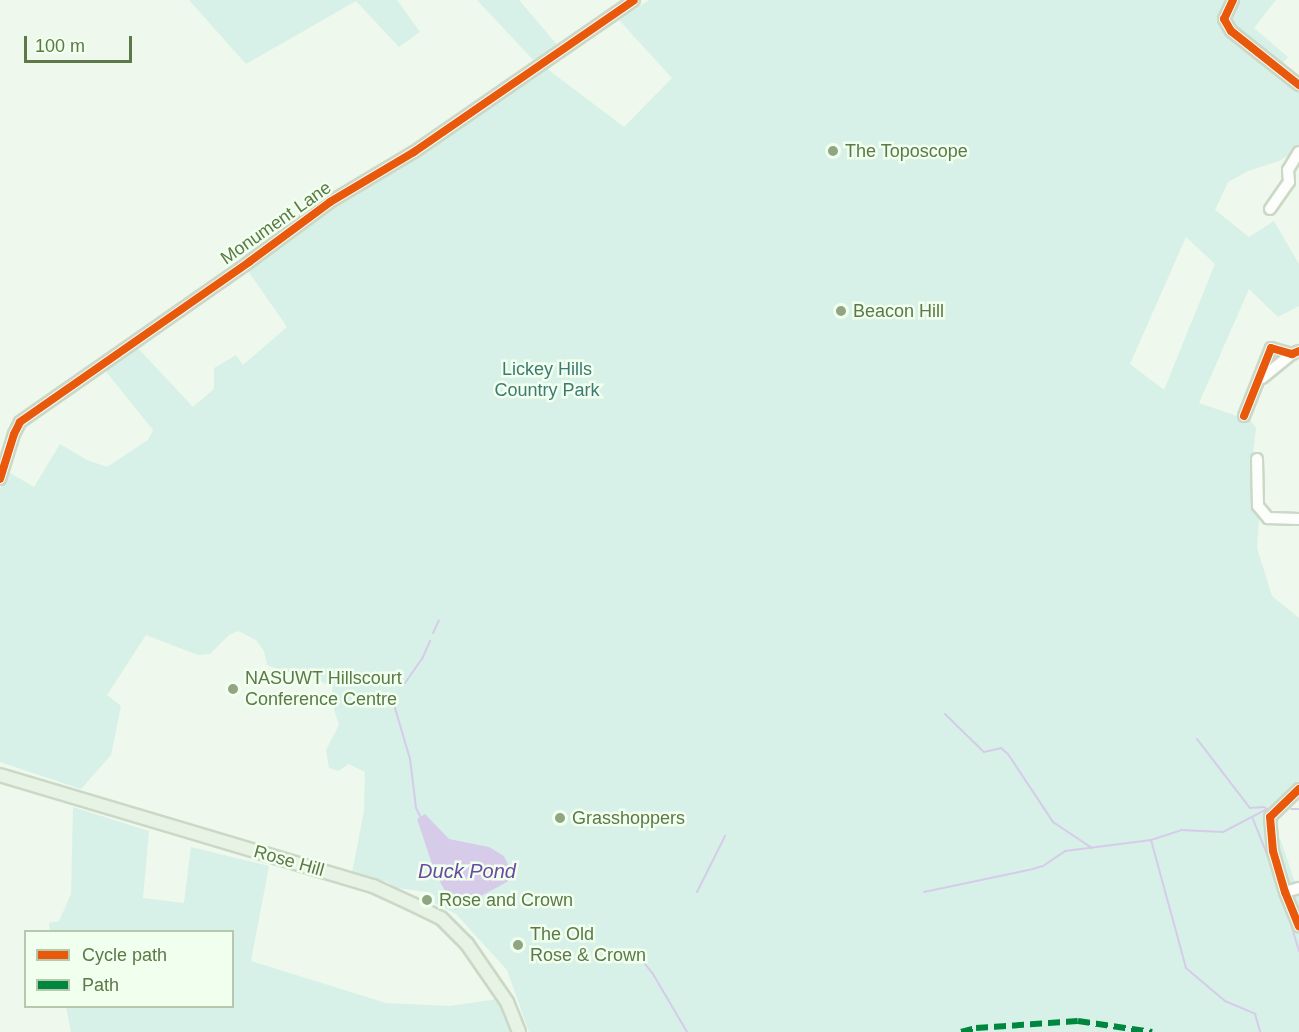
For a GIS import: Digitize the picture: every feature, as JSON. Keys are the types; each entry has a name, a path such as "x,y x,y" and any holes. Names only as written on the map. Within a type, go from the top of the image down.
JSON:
{"main road":[{"name":"Rose Hill","path":"0,775 373,886 441,918 480,961 507,1002 519,1032"}],"street":[{"name":"Monument Lane","path":"0,479 20,422 249,262 330,202 414,152 634,0"},
{"path":"1233,0 1224,20 1231,31 1299,85"},
{"path":"1270,209 1289,182 1288,170 1299,152"},
{"path":"1244,416 1271,348 1296,353"},
{"path":"1261,378 1296,353"},
{"path":"1257,459 1258,506 1268,518 1299,519"},
{"path":"1299,789 1270,817 1273,851 1285,892 1299,926"},
{"path":"1285,892 1299,888"}],"green space":[{"path":"189,0 397,0 420,32 399,47 356,1 246,64"},
{"path":"477,0 519,0 559,47 536,63"},
{"name":"Lickey Hills Country Park","path":"649,0 1276,0 1254,28 1288,57 1278,69 1299,89 1299,149 1279,161 1248,171 1228,182 1215,210 1249,237 1274,221 1299,264 1299,306 1278,317 1249,289 1199,403 1251,421 1256,428 1253,454 1259,520 1257,548 1272,596 1299,618 1299,781 1268,814 1269,841 1280,838 1299,894 1299,1032 529,1032 507,970 456,914 430,901 427,892 397,888 388,882 352,873 364,811 365,772 349,764 338,771 329,768 326,750 339,725 333,706 332,686 297,672 285,672 267,665 264,651 256,640 238,631 229,635 210,654 198,655 146,635 107,695 121,706 111,755 81,789 0,762 0,489 5,470 34,487 60,444 87,460 107,467 148,440 153,430 104,369 136,346 193,407 214,389 214,368 236,355 243,365 287,327 246,268 329,207 525,85 546,68 624,127 672,78 619,20","holes":["1186,237 1215,264 1164,390 1130,364"]},
{"path":"73,807 149,831 143,898 184,903 191,847 269,866 251,961 386,1003 450,1006 498,999 516,1032 71,1032 66,1008 234,1008 234,930 50,930 49,923 59,921 71,894"}],"water":[{"name":"Duck Pond","path":"425,814 449,839 489,847 504,856 512,873 507,882 455,910 434,870 417,819"}],"waterway":[{"path":"433,633 439,620"},
{"path":"405,683 422,659 430,641"},
{"path":"396,700 395,708 410,759 416,808 420,816"},
{"path":"945,714 984,752 1001,748 1008,754 1053,822 1092,848"},
{"path":"1197,739 1250,808 1264,807 1267,809"},
{"path":"924,892 1033,869 1043,866 1065,851 1151,840 1181,830 1223,832 1267,809"},
{"path":"1291,809 1299,809"},
{"path":"1253,819 1274,872"},
{"path":"697,892 725,836"},
{"path":"1151,840 1186,968 1225,1001 1255,1014 1260,1032"},
{"path":"1286,908 1299,951"},
{"path":"636,953 653,974 687,1032"}],"marked path":[{"path":"961,1032 976,1028 1078,1021 1152,1032"}],"cycle path":[{"path":"0,479 20,422 249,262 330,202 414,152 634,0"},
{"path":"1233,0 1224,19 1231,31 1299,85"},
{"path":"1244,416 1271,348 1292,354 1299,351"},
{"path":"1299,789 1270,817 1273,851 1285,892 1299,926"}],"place":[{"name":"The Toposcope","path":"833,151"},
{"name":"Beacon Hill","path":"841,311"},
{"name":"NASUWT Hillscourt Conference Centre","path":"233,689"},
{"name":"Grasshoppers","path":"560,818"},
{"name":"Rose and Crown","path":"427,900"},
{"name":"The Old Rose & Crown","path":"518,945"}]}
